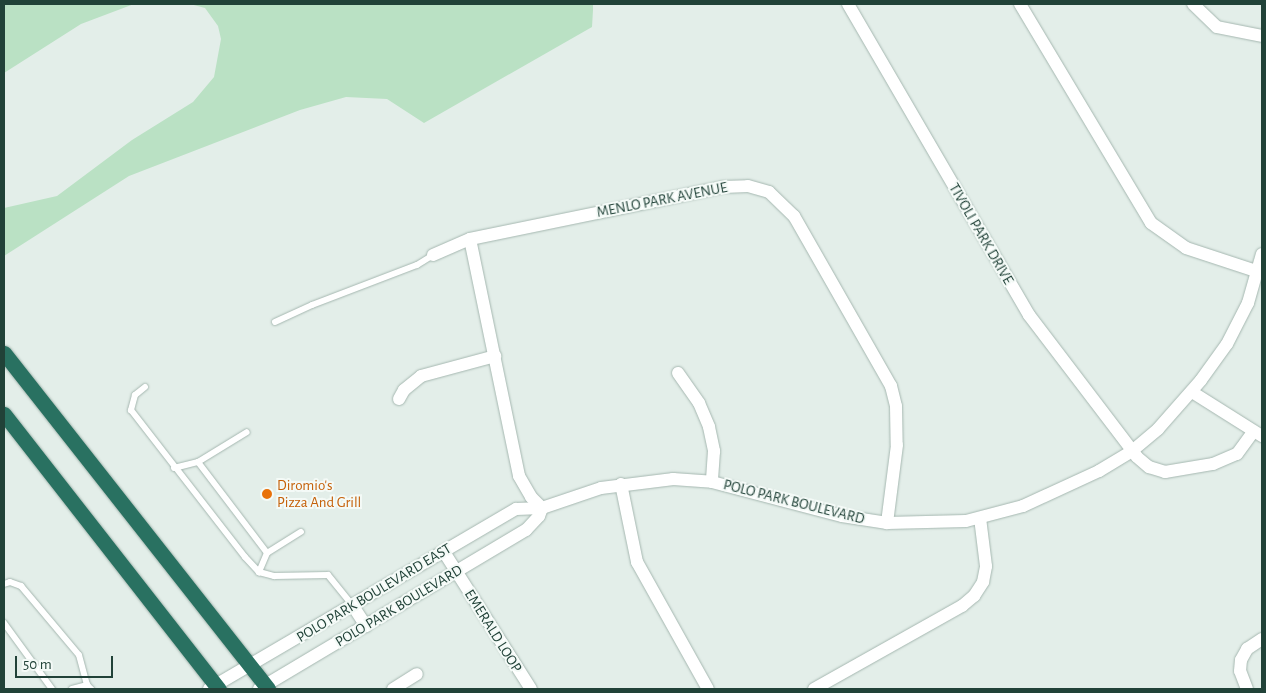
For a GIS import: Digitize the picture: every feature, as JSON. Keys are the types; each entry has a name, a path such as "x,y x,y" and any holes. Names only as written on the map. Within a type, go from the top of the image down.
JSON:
{"highway":[{"path":"4,353 249,666 264,688"},
{"path":"4,414 214,688"}],"street":[{"name":"TIVOLI PARK DRIVE","path":"848,4 1029,315 1132,452 1154,469 1182,470 1231,458 1258,434"},
{"path":"1020,4 1151,223 1186,248 1260,272"},
{"path":"1193,4 1218,27 1262,36"},
{"name":"MENLO PARK AVENUE","path":"433,255 470,239 723,187 748,186 769,192 794,216 891,386 896,406 897,437 887,523"},
{"path":"470,239 522,483 523,493 516,509"},
{"name":"POLO PARK BOULEVARD","path":"264,688 526,530 539,516 542,508 582,493 621,484 673,479 712,482 850,517 887,523 937,523 980,518 1051,495 1132,452 1192,392 1235,330 1260,272 1262,254"},
{"path":"399,399 412,382 421,376 495,356"},
{"path":"678,373 696,398 710,427 714,451 712,482"},
{"path":"1192,392 1258,434"},
{"path":"522,483 542,508"},
{"path":"621,484 636,562 708,689"},
{"name":"POLO PARK BOULEVARD EAST","path":"214,688 516,509 542,508"},
{"path":"814,689 956,610 974,596 983,582 986,566 980,518"},
{"name":"EMERALD LOOP","path":"444,552 531,689"},
{"path":"353,606 366,626"},
{"path":"1247,689 1241,677 1241,660 1247,649 1262,639"},
{"path":"393,689 417,674"}],"lane":[{"path":"275,322 312,305 417,265 433,255"},
{"path":"145,387 135,395 132,410 174,468 259,572 274,576 328,575 353,606"},
{"path":"174,468 198,462 247,432"},
{"path":"198,462 267,552"},
{"path":"259,572 267,552 301,532"},
{"path":"4,584 10,582 21,586 79,655 89,687 72,689"},
{"path":"4,622 52,689"}],"green space":[{"path":"4,4 134,4 81,24 4,73"},
{"path":"190,4 593,4 593,10 592,27 424,123 387,99 346,97 300,110 129,176 4,256 4,208 57,196 132,140 193,102 214,77 221,39 218,26 205,8"}],"place":[{"name":"Diromio's Pizza And Grill","path":"267,494"}]}
